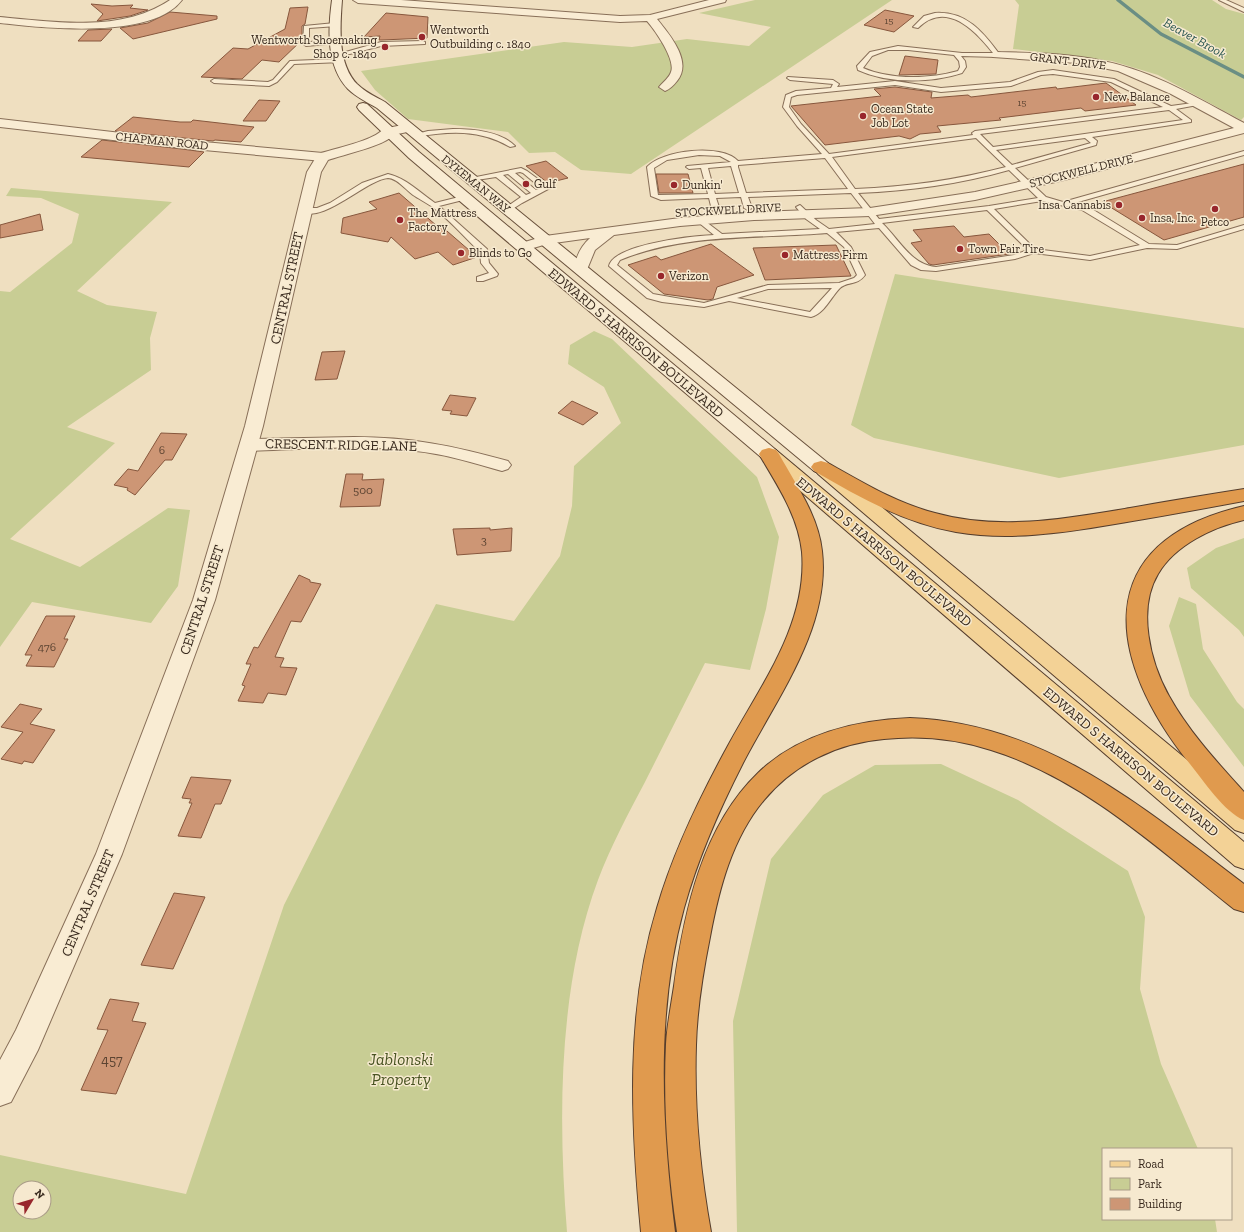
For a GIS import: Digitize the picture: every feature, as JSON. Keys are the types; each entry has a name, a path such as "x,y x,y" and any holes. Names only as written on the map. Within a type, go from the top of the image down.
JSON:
{"highway":[{"path":"658,1232 652,1181 649,1119 650,1051 653,1003 658,963 673,897 696,836 718,786 801,633 810,599 812,564 809,534 798,505 769,454"},
{"path":"821,467 902,510 952,525 994,530 1015,531 1058,527 1244,494"},
{"path":"1244,513 1219,519 1187,534 1174,543 1155,561 1144,578 1137,608 1136,630 1144,664 1151,683 1166,711 1201,761 1244,809"},
{"path":"694,1232 682,1122 681,1043 692,955 699,921 709,883 731,829 743,809 771,777 797,757 820,744 842,736 887,728 918,728 950,731 1010,747 1070,774 1108,797 1244,900"}],"main road":[{"path":"336,0 336,42 339,58 346,78 354,88 364,108 388,132 412,131"},
{"path":"354,88 381,105 412,131"},
{"name":"DYKEMAN WAY","path":"412,131 545,240"},
{"path":"323,157 377,141 386,136 388,132"},
{"name":"DYKEMAN WAY","path":"388,132 523,247"},
{"name":"CENTRAL STREET","path":"0,1091 27,1040 89,902 127,807 204,600 249,445 278,330 304,210 314,172 323,157"},
{"name":"EDWARD S HARRISON BOULEVARD","path":"545,240 821,467 1244,822"},
{"name":"EDWARD S HARRISON BOULEVARD","path":"523,247 1244,858"}],"street":[{"path":"0,20 86,25 130,22 154,14 177,0"},
{"path":"358,0 600,18 650,18 721,0"},
{"path":"650,18 676,58 678,66 676,74 665,87"},
{"name":"GRANT DRIVE","path":"997,55 1024,56 1102,64 1141,75 1200,104 1244,128"},
{"name":"CHAPMAN ROAD","path":"0,123 175,144 323,157"},
{"name":"STOCKWELL DRIVE","path":"523,247 545,240 568,228 714,203 746,202 802,211 873,216 915,204 975,196 1029,184 1244,128"},
{"name":"STOCKWELL DRIVE","path":"545,240 701,220 802,211"},
{"name":"STOCKWELL DRIVE","path":"582,269 584,256 588,247 609,232"},
{"name":"CRESCENT RIDGE LANE","path":"249,445 378,443 415,445 446,450 502,465"}],"lane":[{"path":"1222,0 1244,10"},
{"path":"916,27 926,17 931,15 943,15 965,20 976,30 997,55"},
{"path":"335,25 306,27 306,44 336,42"},
{"path":"214,81 269,84 275,81 292,62 339,58 381,44 423,43"},
{"path":"956,54 962,61 963,67 960,72 942,77 871,74 860,70 860,66 866,58 880,50 907,48 956,54 997,55"},
{"path":"990,149 1189,121 1170,108 1106,78 1053,72 1040,73 1011,84 942,90 895,83 796,93 788,96 787,108 799,125 827,156 852,191 914,263 924,268 936,269 1015,257 1033,251 1090,258 1147,246 1177,247 1244,227"},
{"path":"790,78 833,82 836,84 833,89"},
{"path":"977,136 975,134 978,132 1200,104"},
{"path":"412,131 476,132 502,138 512,146"},
{"path":"689,167 723,165 735,162 827,156 977,136"},
{"path":"977,136 1043,198 1059,204 1084,208 1147,246"},
{"path":"735,162 734,169 746,202 926,185 973,178 1094,144 1094,141 1088,136"},
{"path":"1059,204 1244,153"},
{"path":"704,166 714,203 691,197 663,200 649,196 644,179 650,172 650,167 653,163 675,155 723,154 735,162"},
{"path":"470,179 509,172 524,171 546,188 526,198 508,210"},
{"path":"509,172 536,193"},
{"path":"497,174 526,198"},
{"path":"304,210 318,210 333,205 364,184 388,176 397,178 416,194 434,205 484,251 485,263 494,274 480,279"},
{"path":"434,205 464,197"},
{"path":"802,211 829,232 844,243 861,275 857,280 839,285 768,287 716,303 704,305 654,297 613,266 614,261 621,257 668,241 829,232 873,216 989,208 1043,198"},
{"path":"989,208 1033,251"},
{"path":"701,220 721,237"},
{"path":"727,299 811,315 815,313 839,285"}],"green space":[{"path":"755,0 892,0 631,174 581,170 555,152 529,153 508,132 408,119 375,90 361,71 564,42 632,47 687,39 749,46 771,27 699,13"},
{"path":"1015,0 1212,0 1226,9 1244,14 1244,117 1241,120 1158,75 1112,61 1013,49 1019,5"},
{"path":"11,188 172,202 77,291 107,305 157,312 150,338 151,370 67,427 115,443 10,539 80,567 168,508 190,510 178,586 151,623 32,602 0,647 0,291 10,292 72,243 79,214 41,198 6,196"},
{"path":"895,274 1244,328 1244,445 1059,478 874,438 851,425"},
{"name":"Jablonski Property","path":"594,331 612,339 757,477 779,537 766,609 750,670 705,663 614,842 598,880 585,921 575,964 568,1009 564,1054 562,1144 567,1232 0,1232 0,1155 186,1194 284,905 436,604 514,621 560,556 572,506 574,466 621,423 604,387 568,364 570,345"},
{"path":"1244,538 1244,637 1239,630 1191,588 1187,568 1216,548"},
{"path":"1179,597 1196,604 1203,649 1237,702 1244,709 1244,767 1190,696 1169,626"},
{"path":"941,764 1018,800 1128,871 1145,917 1140,989 1161,1064 1198,1148 1102,1148 1102,1220 1215,1220 1217,1232 737,1232 733,1021 771,859 823,795 875,765"}],"building":[{"path":"91,4 112,6 133,5 130,8 148,10 130,16 97,21 103,14"},
{"path":"308,7 305,24 302,26 302,40 279,62 262,60 242,79 201,77 233,48 248,49 285,29 290,8"},
{"path":"885,10 914,16 894,32 864,25"},
{"path":"170,12 217,16 217,19 133,39 120,28 148,23"},
{"path":"386,13 428,17 427,38 379,40 380,36 364,37"},
{"path":"112,29 101,41 78,41 88,30"},
{"path":"905,56 938,60 936,74 899,75"},
{"path":"1106,83 1136,105 1085,111 1081,108 999,118 1001,120 937,126 941,132 920,134 910,139 899,136 825,145 791,106 881,96 874,89 895,87 932,92 931,98 968,95 971,97"},
{"path":"259,100 280,101 266,121 243,121"},
{"path":"133,117 180,122 191,122 193,120 254,127 241,142 213,141 115,131"},
{"path":"102,140 204,152 189,167 81,157"},
{"path":"546,161 568,178 548,183 526,166"},
{"path":"1244,164 1244,217 1164,240 1102,202"},
{"name":"Dunkin'","path":"656,174 688,174 693,193 659,193"},
{"path":"399,193 437,226 440,225 477,257 453,265 438,252 415,259 391,237 388,242 341,233 343,218 377,209 369,202"},
{"path":"40,214 43,230 0,238 0,225"},
{"name":"Town Fair Tire","path":"954,226 964,237 989,234 1009,254 933,265 929,264 911,243 922,241 913,230"},
{"path":"711,244 754,275 717,287 713,299 708,300 664,294 628,265 656,256 661,260"},
{"path":"836,245 851,276 765,280 753,248"},
{"path":"345,351 337,379 315,380 322,352"},
{"path":"450,395 476,398 467,416 450,414 452,411 442,410"},
{"path":"572,401 598,413 583,425 558,413"},
{"path":"161,433 187,434 172,460 165,460 135,495 127,490 128,488 114,485 128,469 138,471"},
{"path":"346,474 363,474 362,480 384,479 380,506 340,507"},
{"path":"490,528 490,530 512,528 511,551 457,555 453,529"},
{"path":"299,575 310,580 310,582 321,584 301,622 291,621 275,657 284,658 280,667 297,668 286,695 268,693 263,703 238,701 245,686 242,685 251,664 246,664 254,647 258,648"},
{"path":"46,616 75,616 64,639 68,639 54,667 26,666 32,655 25,655"},
{"path":"20,704 42,709 30,724 55,730 33,763 24,761 22,764 1,759 23,732 1,727"},
{"path":"191,777 231,780 221,804 215,804 201,838 178,836 192,803 189,803 191,799 182,798"},
{"path":"174,893 205,897 173,969 141,965"},
{"path":"110,999 139,1003 132,1021 146,1023 116,1094 81,1090 108,1030 97,1029"}],"waterway":[{"name":"Beaver Brook","path":"1118,0 1161,34 1244,77"}],"place":[{"name":"Wentworth Outbuilding c. 1840","path":"422,37"},
{"name":"Wentworth Shoemaking Shop c. 1840","path":"385,47"},
{"name":"New Balance","path":"1096,97"},
{"name":"Ocean State Job Lot","path":"863,116"},
{"name":"Gulf","path":"526,184"},
{"name":"Dunkin'","path":"674,185"},
{"name":"Insa Cannabis","path":"1119,205"},
{"name":"Petco","path":"1215,209"},
{"name":"Insa, Inc.","path":"1142,218"},
{"name":"The Mattress Factory","path":"400,220"},
{"name":"Town Fair Tire","path":"960,249"},
{"name":"Blinds to Go","path":"461,253"},
{"name":"Mattress Firm","path":"785,255"},
{"name":"Verizon","path":"661,276"}]}
